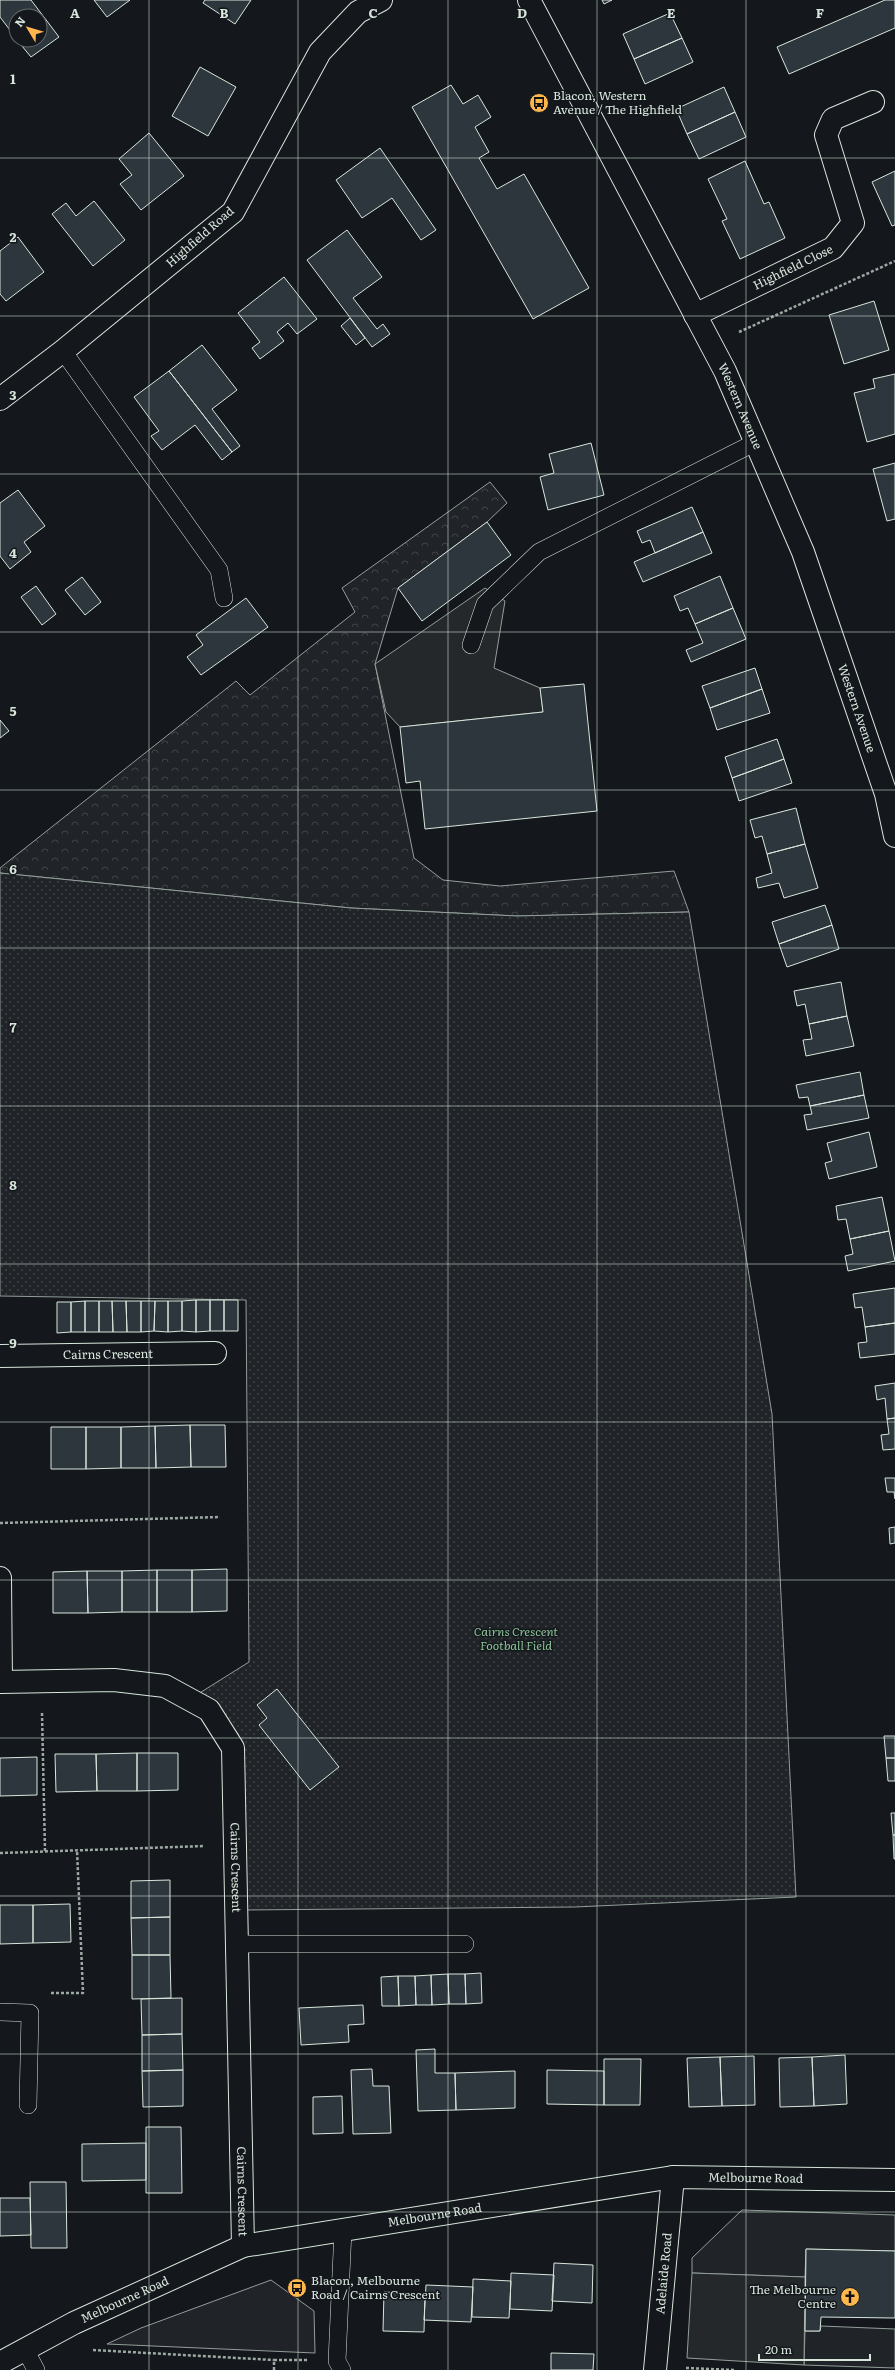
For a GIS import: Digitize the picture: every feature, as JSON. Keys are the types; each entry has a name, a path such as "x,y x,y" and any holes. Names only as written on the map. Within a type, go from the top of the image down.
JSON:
{"street":[{"name":"Highfield Road","path":"0,399 63,350 233,212 320,52 358,12 382,0"},
{"name":"Western Avenue","path":"529,0 711,344 756,442 803,552 886,794 895,836"},
{"name":"Highfield Close","path":"695,315 833,248 853,223 826,135 833,119 873,102"},
{"name":"Cairns Crescent","path":"0,1356 215,1353"},
{"name":"Cairns Crescent","path":"0,1578 1,1682 41,1680 114,1680 165,1686 209,1710 233,1748 243,2246"},
{"name":"Melbourne Road","path":"0,2363 74,2322 243,2246 673,2177 895,2180"},
{"name":"Adelaide Road","path":"655,2368 673,2177"}],"lane":[{"path":"63,350 219,570 224,598"},
{"path":"471,645 485,604 539,552 756,442"},
{"path":"237,1944 465,1944"},
{"path":"0,2012 30,2013 28,2105"},
{"path":"340,2366 343,2230"},
{"path":"25,2349 36,2370"}],"path":[{"path":"711,344 895,261"},
{"path":"0,1523 220,1517"},
{"path":"41,1680 45,1851"},
{"path":"0,1853 234,1845"},
{"path":"45,1993 83,1993 77,1850"},
{"path":"74,2322 78,2349 274,2360 340,2366"},
{"path":"274,2360 274,2370"},
{"path":"655,2368 735,2370"}],"green space":[{"path":"490,482 507,503 487,522 398,588 375,664 414,858 443,880 500,886 674,871 689,912 517,916 351,908 0,873 0,868 236,681 250,695 355,612 342,588"},
{"name":"Cairns Crescent Football Field","path":"0,873 351,908 517,916 689,912 772,1414 796,1897 575,1907 243,1910 239,1746 198,1694 249,1662 246,1300 0,1296"},
{"path":"742,2210 895,2215 895,2251 806,2249 805,2277 692,2273 692,2258"},
{"path":"271,2280 314,2311 315,2353 107,2344 141,2328"},
{"path":"821,2326 895,2329 895,2368 804,2365 805,2331 820,2331"}],"shaded area":[{"path":"485,588 505,601 494,668 540,688 543,712 400,727 386,712 375,664"},
{"path":"692,2273 805,2277 804,2365 687,2358"}],"building":[{"path":"0,0 31,0 37,8 8,8 8,28 0,17"},
{"path":"94,0 130,0 107,17"},
{"path":"205,0 251,0 235,24 203,3"},
{"path":"602,0 612,0 604,4"},
{"path":"885,0 895,0 895,28 789,74 777,47"},
{"path":"670,13 682,38 634,59 623,34"},
{"path":"48,22 59,37 48,45"},
{"path":"682,38 693,62 645,84 634,59"},
{"path":"24,48 44,48 31,57"},
{"path":"200,67 236,87 208,136 172,116"},
{"path":"451,85 463,104 478,95 491,117 475,127 489,152 479,158 497,189 524,174 589,288 533,319 412,107"},
{"path":"724,87 735,112 687,134 676,109"},
{"path":"735,112 746,137 699,159 687,134"},
{"path":"149,133 184,176 141,210 120,184 132,175 119,159"},
{"path":"380,148 436,230 421,240 392,198 362,218 336,180"},
{"path":"745,161 764,204 769,202 785,238 740,259 722,221 727,219 708,179"},
{"path":"895,171 895,225 892,226 872,182"},
{"path":"94,201 125,240 93,266 52,214 66,203 76,216"},
{"path":"347,230 382,277 353,298 377,329 383,324 390,334 372,347 307,260"},
{"path":"18,237 44,272 6,301 0,294 0,251"},
{"path":"284,277 317,319 297,334 288,323 277,332 284,341 260,359 252,348 260,342 238,313"},
{"path":"874,301 889,350 844,364 829,315"},
{"path":"350,318 365,338 356,345 341,326"},
{"path":"202,345 237,390 212,409 240,446 232,452 169,371"},
{"path":"169,371 232,452 222,460 195,425 162,450 151,436 159,431 134,397"},
{"path":"895,374 895,434 867,442 854,393 875,388 873,379"},
{"path":"591,443 604,495 548,510 540,477 554,473 549,454"},
{"path":"895,463 895,519 887,521 873,469"},
{"path":"18,490 45,526 24,542 31,552 10,569 0,556 0,503"},
{"path":"692,507 703,532 655,553 650,540 642,543 637,531"},
{"path":"487,522 511,555 422,621 398,588"},
{"path":"703,532 712,553 643,582 634,562"},
{"path":"720,576 733,608 695,624 688,608 680,611 674,596"},
{"path":"82,577 101,602 85,615 65,590"},
{"path":"36,586 56,614 42,625 21,597"},
{"path":"246,598 268,627 201,675 187,657 203,645 196,635"},
{"path":"733,608 746,639 691,662 686,650 703,643 695,624"},
{"path":"755,668 762,689 710,708 702,686"},
{"path":"584,684 597,811 425,829 420,781 406,783 400,727 543,712 540,688"},
{"path":"762,689 770,713 717,730 710,708"},
{"path":"0,720 9,731 0,738"},
{"path":"777,739 784,759 732,778 725,757"},
{"path":"784,759 792,783 739,801 732,778"},
{"path":"796,808 805,844 767,854 762,836 755,838 750,820"},
{"path":"805,844 818,888 784,898 779,883 758,888 756,878 772,873 767,854"},
{"path":"825,905 832,925 779,944 772,922"},
{"path":"832,925 839,949 787,967 779,944"},
{"path":"841,982 847,1016 809,1024 805,1004 797,1006 794,991"},
{"path":"847,1016 854,1046 806,1056 803,1040 812,1039 809,1024"},
{"path":"860,1072 864,1095 810,1106 808,1097 799,1098 796,1085"},
{"path":"864,1095 869,1118 807,1130 804,1115 812,1114 810,1106"},
{"path":"869,1132 877,1167 829,1179 825,1163 832,1161 827,1143"},
{"path":"882,1197 889,1231 850,1239 846,1219 838,1220 836,1206"},
{"path":"889,1231 895,1261 848,1271 845,1256 853,1254 850,1239"},
{"path":"895,1288 895,1323 865,1327 862,1307 855,1308 853,1294"},
{"path":"196,1300 196,1332 182,1331 182,1301"},
{"path":"196,1300 210,1300 210,1331 196,1332"},
{"path":"210,1300 224,1300 224,1331 210,1331"},
{"path":"224,1300 238,1300 238,1331 224,1331"},
{"path":"85,1301 99,1301 99,1332 85,1332"},
{"path":"85,1301 85,1332 71,1332 71,1302"},
{"path":"99,1301 112,1301 113,1332 99,1332"},
{"path":"112,1301 126,1301 127,1332 113,1332"},
{"path":"126,1301 141,1301 141,1332 127,1332"},
{"path":"141,1301 155,1301 154,1331 141,1332"},
{"path":"155,1301 168,1301 168,1332 154,1331"},
{"path":"168,1301 182,1301 182,1331 168,1332"},
{"path":"57,1302 71,1302 71,1332 57,1333"},
{"path":"895,1323 895,1354 860,1358 858,1343 867,1342 865,1327"},
{"path":"895,1383 895,1418 887,1419 885,1398 877,1400 875,1386"},
{"path":"895,1418 895,1449 883,1450 881,1435 889,1434 887,1419"},
{"path":"190,1425 225,1425 226,1467 191,1467"},
{"path":"190,1425 191,1467 156,1468 155,1426"},
{"path":"155,1426 156,1468 121,1468 121,1427"},
{"path":"51,1427 86,1427 86,1469 51,1469"},
{"path":"86,1427 121,1427 121,1468 86,1469"},
{"path":"885,1478 895,1478 895,1499 894,1492 887,1492"},
{"path":"895,1527 895,1543 890,1544 889,1528"},
{"path":"227,1569 227,1611 192,1612 192,1570"},
{"path":"157,1570 192,1570 192,1612 157,1612"},
{"path":"157,1570 157,1612 122,1612 122,1571"},
{"path":"87,1571 88,1613 53,1613 53,1572"},
{"path":"87,1571 122,1571 122,1612 88,1613"},
{"path":"277,1689 339,1767 310,1790 259,1725 267,1718 257,1705"},
{"path":"884,1736 895,1736 895,1758 886,1758"},
{"path":"137,1753 137,1791 97,1791 96,1754"},
{"path":"137,1753 178,1753 178,1790 137,1791"},
{"path":"55,1754 96,1754 97,1791 56,1792"},
{"path":"37,1757 37,1795 0,1796 0,1758"},
{"path":"886,1758 895,1758 895,1781 888,1781"},
{"path":"891,1813 895,1813 895,1835 893,1835"},
{"path":"893,1835 895,1835 895,1859 894,1859"},
{"path":"170,1880 170,1917 131,1918 131,1881"},
{"path":"70,1904 71,1942 33,1943 33,1905"},
{"path":"0,1905 33,1905 33,1943 0,1944"},
{"path":"170,1917 170,1955 132,1955 131,1918"},
{"path":"132,1955 170,1955 171,1998 132,1999"},
{"path":"481,1973 482,2003 466,2004 465,1974"},
{"path":"448,1974 465,1974 466,2004 449,2004"},
{"path":"448,1974 449,2004 432,2005 431,1975"},
{"path":"431,1975 432,2005 416,2005 415,1976"},
{"path":"398,1976 415,1976 416,2005 399,2006"},
{"path":"398,1976 399,2006 382,2006 381,1977"},
{"path":"182,1998 182,2034 142,2035 141,1999"},
{"path":"363,2005 364,2024 348,2025 349,2042 301,2045 299,2008"},
{"path":"182,2034 183,2070 142,2071 142,2035"},
{"path":"435,2049 435,2073 455,2073 456,2110 418,2111 416,2050"},
{"path":"845,2055 847,2104 814,2106 812,2057"},
{"path":"754,2056 755,2105 722,2106 720,2057"},
{"path":"720,2057 722,2106 689,2107 687,2058"},
{"path":"812,2057 814,2106 780,2107 779,2058"},
{"path":"604,2059 641,2059 640,2105 604,2105"},
{"path":"372,2069 373,2086 389,2086 391,2133 353,2134 351,2070"},
{"path":"183,2070 183,2106 143,2107 142,2071"},
{"path":"547,2070 604,2071 604,2105 547,2104"},
{"path":"515,2071 515,2108 456,2110 455,2073"},
{"path":"342,2096 343,2133 313,2134 313,2097"},
{"path":"146,2127 181,2127 182,2193 146,2193"},
{"path":"146,2143 146,2180 82,2181 82,2144"},
{"path":"30,2182 66,2182 67,2248 31,2248"},
{"path":"0,2198 30,2198 31,2235 0,2236"},
{"name":"The Melbourne Centre","path":"806,2249 895,2251 895,2318 821,2317 820,2331 805,2331"},
{"path":"554,2263 593,2265 592,2303 552,2301"},
{"path":"511,2273 554,2275 552,2311 510,2309"},
{"path":"473,2279 511,2281 509,2318 472,2317"},
{"path":"426,2285 473,2287 471,2322 424,2320"},
{"path":"384,2292 425,2294 424,2332 383,2331"},
{"path":"551,2353 594,2354 593,2370 551,2370"}],"place":[{"name":"Blacon, Western Avenue / The Highfield","path":"539,103"},
{"name":"Blacon, Melbourne Road / Cairns Crescent","path":"297,2288"},
{"name":"The Melbourne Centre","path":"850,2297"}]}
